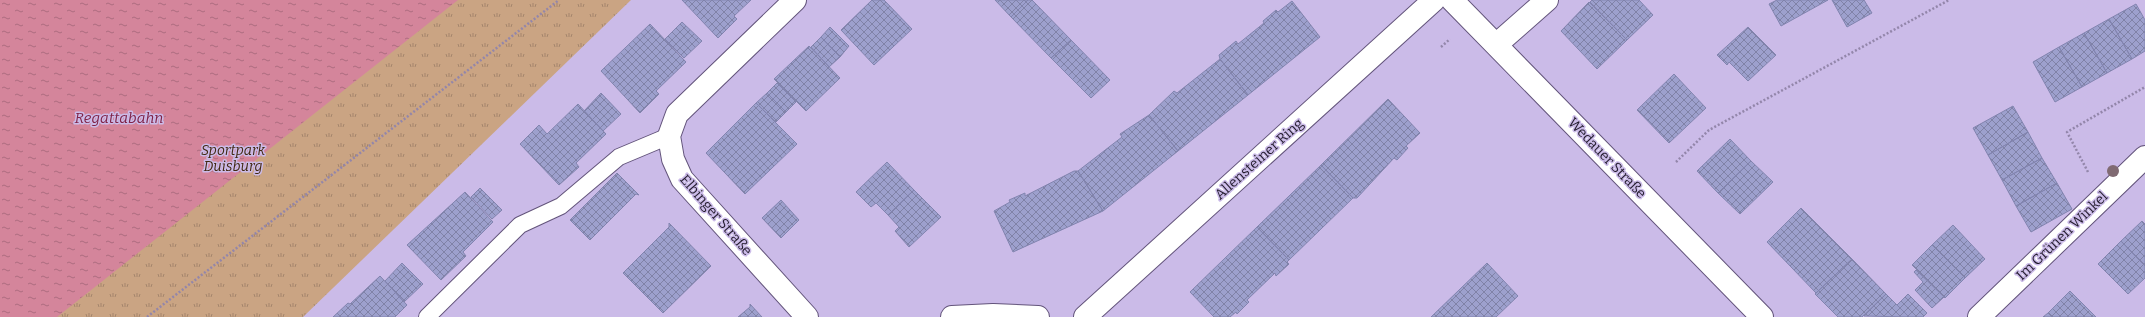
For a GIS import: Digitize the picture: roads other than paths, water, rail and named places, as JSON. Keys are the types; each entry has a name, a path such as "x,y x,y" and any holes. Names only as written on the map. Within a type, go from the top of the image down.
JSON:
{"street":[{"name":"Elbinger Straße","path":"795,0 677,114 669,136 673,159 682,179 807,317"},
{"name":"Allensteiner Ring","path":"1085,317 1434,0"},
{"name":"Wedauer Straße","path":"1452,0 1762,317"},
{"path":"1496,44 1547,0"},
{"name":"Im Grünen Winkel","path":"1979,317 2145,157"},
{"path":"952,317 993,315 1038,317"}],"lane":[{"path":"427,317 520,225 561,206 619,156 669,136"}],"water":[{"name":"Regattabahn","path":"0,0 458,0 57,317 0,317"}],"park label":[{"name":"Sportpark Duisburg","path":"233,158"}]}
